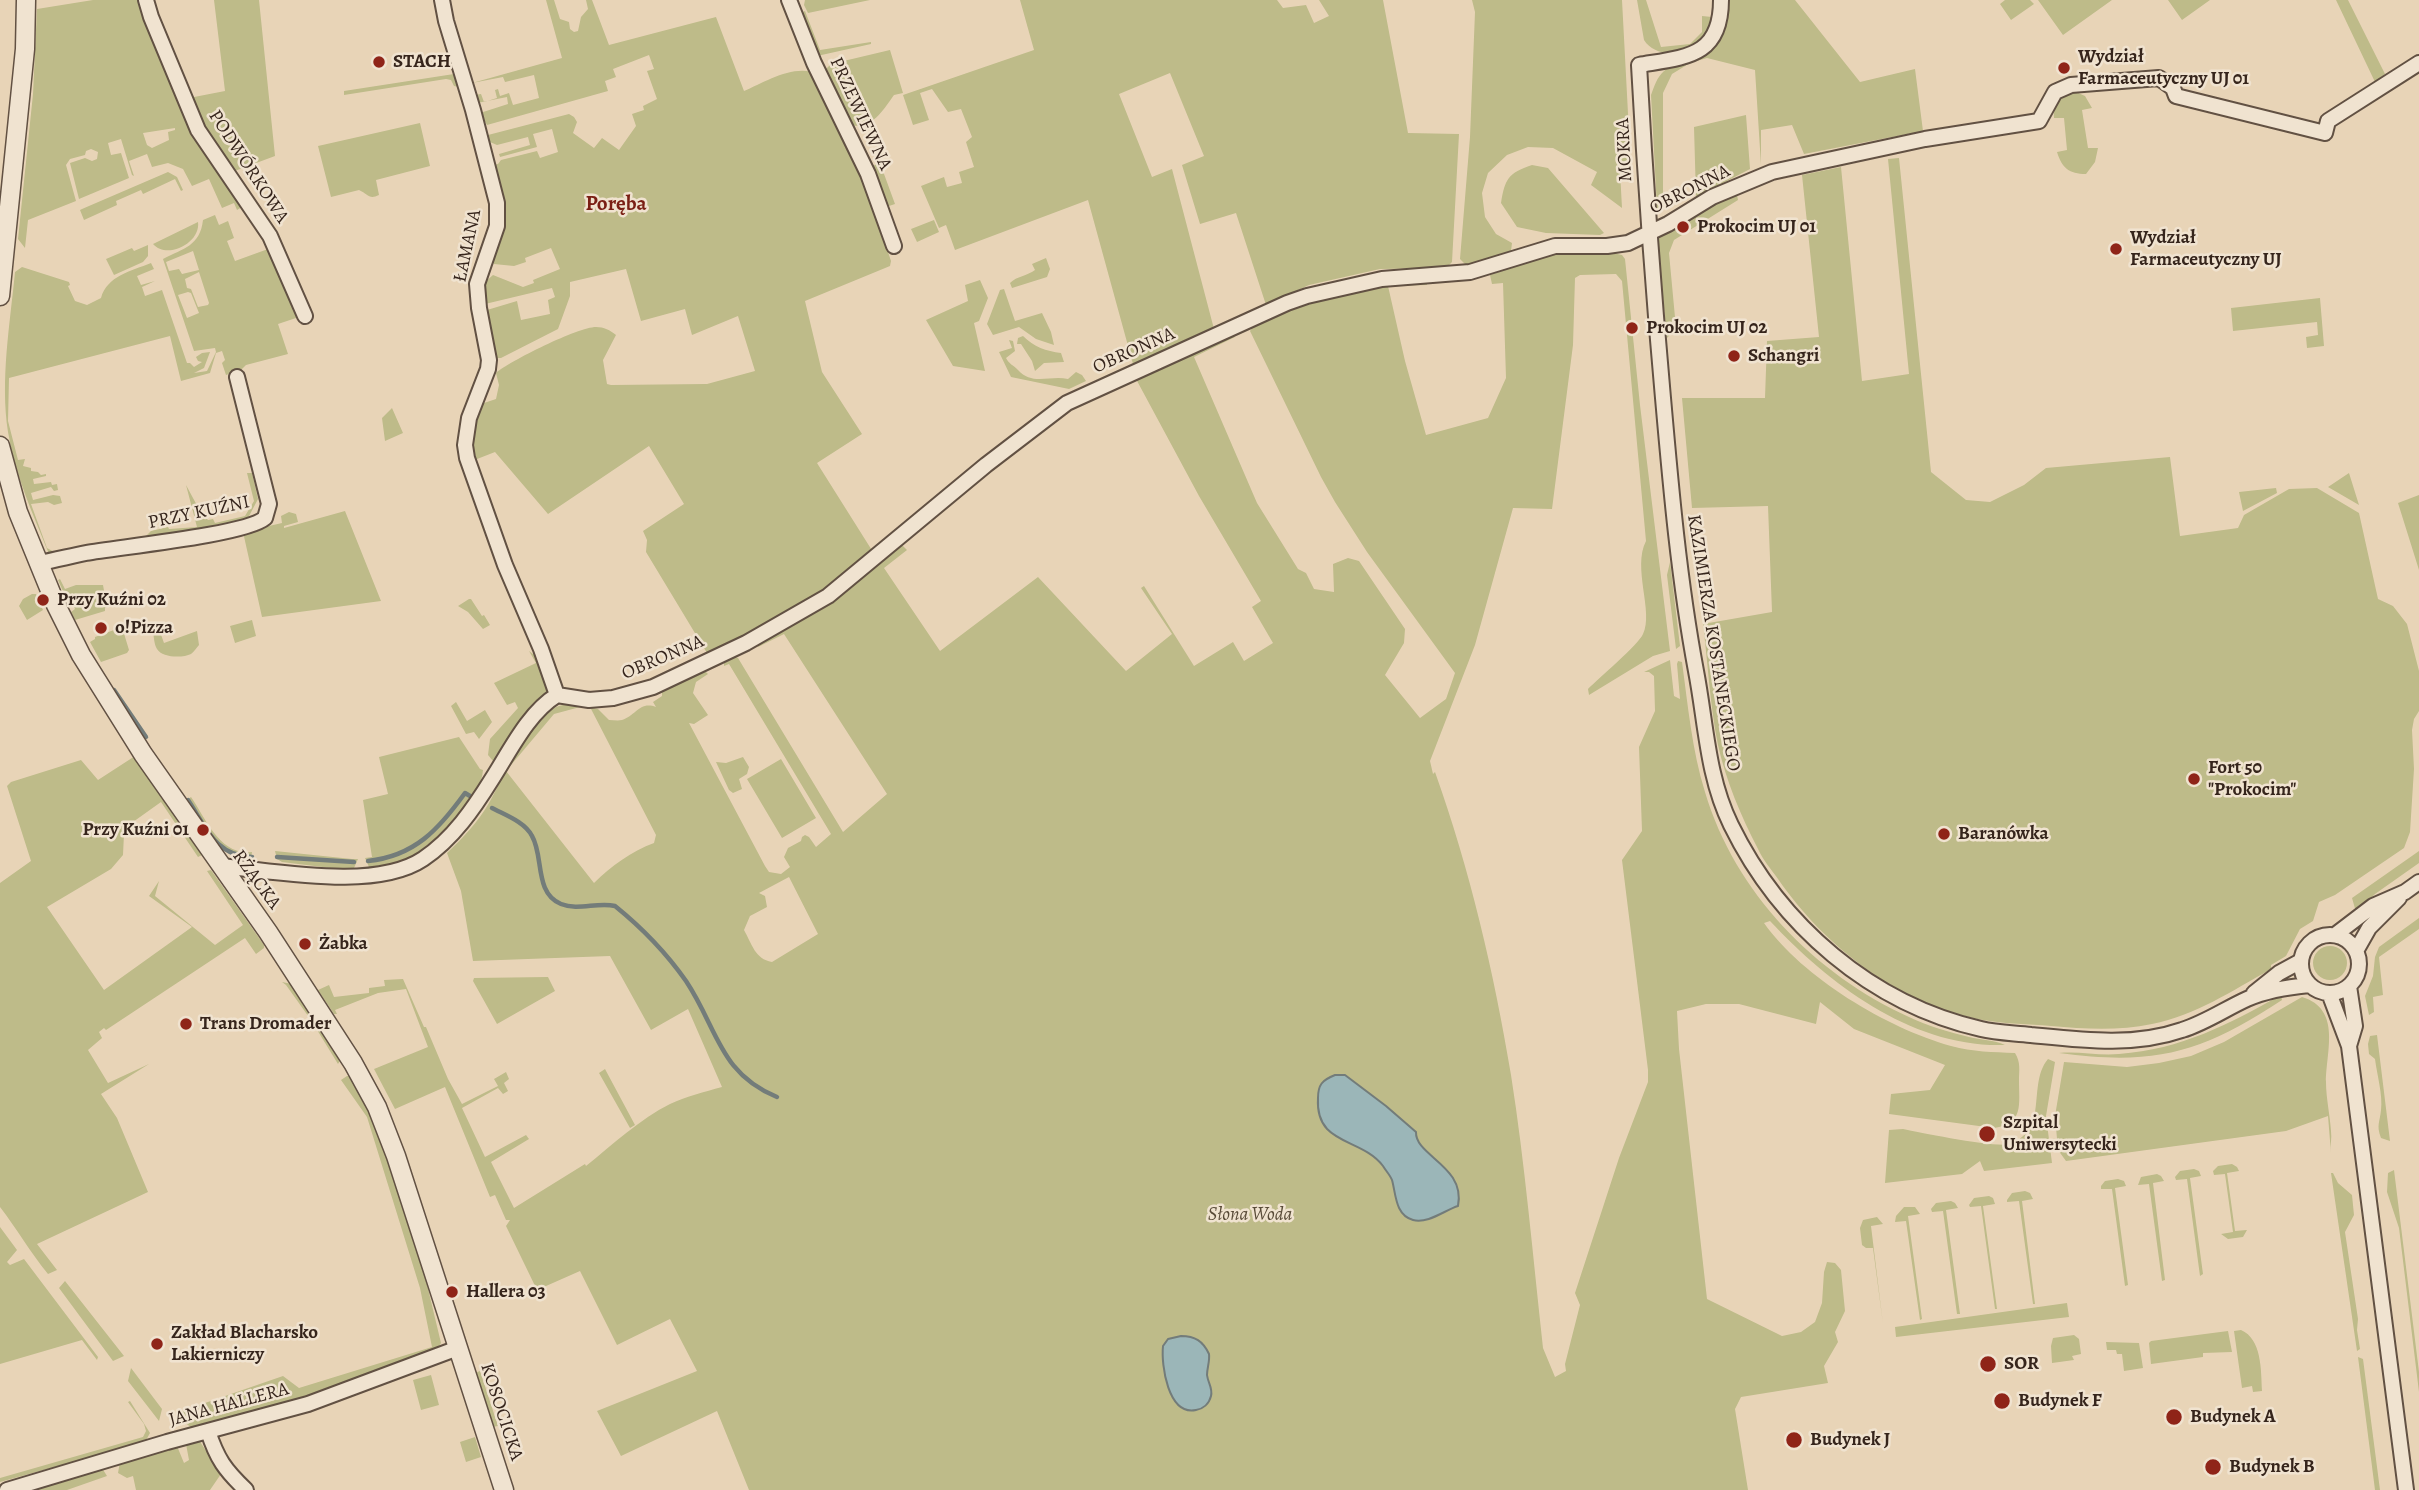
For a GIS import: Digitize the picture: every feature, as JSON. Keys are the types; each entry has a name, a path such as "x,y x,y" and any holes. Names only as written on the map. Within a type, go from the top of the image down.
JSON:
{"street":[{"path":"0,296 24,59 26,0"},
{"name":"PODWÓRKOWA","path":"146,0 198,130 270,236 305,316"},
{"name":"ŁAMANA","path":"442,0 497,204 497,226 477,284 489,360 469,418 465,445 467,458 505,565 541,649 557,695"},
{"name":"PRZEWIEWNA","path":"789,0 814,63 868,174 894,246"},
{"name":"MOKRA","path":"1648,233 1639,65 1699,52 1710,44 1721,19 1721,0"},
{"name":"OBRONNA","path":"557,695 589,700 619,697 653,687 747,643 828,596 986,466 1068,403 1307,296 1382,279 1470,272 1555,246 1607,246 1628,243 1712,197 1772,172 1925,139 2039,121 2055,92 2071,85 2160,78 2173,88 2176,96 2325,133 2328,121 2419,62"},
{"name":"KAZIMIERZA KOSTANECKIEGO","path":"1648,233 1675,543 1708,752 1718,793 1730,824 1778,900 1803,929 1836,959 1904,1002 1982,1030 2117,1042 2180,1031 2248,999 2284,987 2310,985"},
{"name":"PRZY KUŹNI","path":"39,563 201,536 254,524 265,518 269,504 237,377"},
{"name":"RŻĄCKA","path":"0,446 18,512 58,609 81,655 111,706 306,990 353,1063 377,1107 396,1156 458,1348"},
{"path":"220,866 350,877 389,874 423,859 450,837 475,805 529,723 549,700 557,695"},
{"path":"2357,951 2344,938 2335,935 2325,935 2309,943 2301,961 2304,978 2319,991 2329,993 2349,986 2359,970 2357,951 2369,928 2405,892 2419,882"},
{"path":"2335,935 2373,906 2405,892"},
{"name":"KAZIMIERZA KOSTANECKIEGO","path":"2248,999 2279,973 2301,961"},
{"path":"2349,986 2355,1026 2350,1046"},
{"path":"2329,993 2350,1046 2406,1490"},
{"name":"JANA HALLERA","path":"7,1490 308,1404 458,1348"},
{"name":"KOSOCICKA","path":"458,1348 504,1490"},
{"path":"208,1431 222,1465 246,1490"}],"green space":[{"path":"93,0 141,0 194,140 197,140 242,207 237,210 234,203 222,208 209,179 192,186 183,169 168,163 152,167 147,154 129,161 134,176 132,175 121,139 108,143 111,155 121,153 129,178 79,199 70,163 85,158 92,161 97,159 98,152 91,149 86,151 85,155 70,159 66,165 76,201 28,220 25,248 18,239 33,94 37,9","holes":["175,130 168,132 169,140 152,148 147,145 143,133"]},
{"path":"214,0 259,0 275,156 232,172 209,140 189,98 225,91"},
{"path":"546,0 554,0 560,19 569,22 570,29 574,32 578,31 581,17 588,9 586,0 592,0 609,45 716,17 744,91 786,73 812,72 865,179 886,234 886,246 891,261 890,266 805,301 822,372 862,434 817,463 873,552 837,582 760,627 707,653 646,552 647,540 643,531 684,504 649,446 548,514 495,452 472,461 471,438 476,423 473,418 478,405 496,399 499,385 496,373 544,346 587,328 602,328 616,335 603,360 607,384 707,384 755,371 738,316 692,335 685,309 641,321 626,269 570,282 570,296 558,329 497,358 487,310 517,301 521,320 550,314 548,300 555,297 552,288 485,304 484,283 493,275 523,287 560,269 551,248 525,258 526,262 514,266 494,264 493,165 501,160 537,151 540,158 558,152 552,129 533,134 537,147 500,157 499,154 530,145 528,137 497,145 490,142 488,135 569,114 577,122 573,133 594,148 602,138 619,150 636,126 632,114 644,110 643,106 657,99 647,71 654,69 649,55 613,69 616,77 605,81 608,91 487,125 480,113 508,104 507,97 488,101 497,98 495,90 498,89 500,96 509,93 513,105 539,98 534,75 505,82 503,77 472,83 562,58"},
{"path":"793,0 797,0 801,13 805,11 820,50 871,44 817,56"},
{"path":"805,0 870,0 808,13"},
{"path":"1020,0 1277,0 1283,8 1306,5 1314,23 1329,16 1319,0 1383,0 1408,133 1459,134 1452,262 1446,268 1380,269 1309,285 1266,305 1236,213 1200,224 1182,165 1204,156 1170,73 1119,94 1152,177 1172,169 1214,329 1133,364 1088,200 955,250 946,225 939,228 921,186 944,177 947,187 962,183 959,172 974,167 966,142 972,137 961,109 948,112 932,89 920,93 929,120 913,125 903,95 1034,50"},
{"path":"1472,0 1622,0 1631,170 1620,171 1622,208 1591,185 1597,172 1553,148 1528,147 1507,155 1488,173 1482,193 1485,217 1496,234 1512,243 1511,251 1466,265 1460,259 1470,137 1475,12"},
{"path":"1637,0 1646,0 1661,47 1690,44 1702,32 1702,16 1712,17 1710,28 1696,45 1674,53 1662,52 1652,48 1644,40"},
{"path":"1727,0 1795,0 1860,82 1915,69 1923,131 1804,154 1792,125 1761,130 1761,165 1755,70 1707,58 1690,63 1672,74 1663,93 1663,211 1660,211 1657,208 1651,95 1658,79 1667,69 1699,56 1714,45 1722,29"},
{"path":"2005,0 2030,0 2034,4 2011,20 2000,4"},
{"path":"2038,0 2112,0 2063,35"},
{"path":"2168,0 2210,0 2182,20"},
{"path":"2336,0 2348,0 2385,74 2375,82"},
{"path":"890,50 903,93 894,95 881,113 870,122 857,126 849,124 823,72 831,64"},
{"path":"454,74 459,87 446,79 344,95 344,91"},
{"path":"2076,92 2085,96 2092,108 2082,110 2088,148 2098,148 2095,162 2086,174 2067,169 2057,152 2067,150 2064,118 2054,118 2055,108 2063,98"},
{"path":"481,94 484,102 477,103 475,95"},
{"path":"1746,115 1750,169 1696,197 1694,127"},
{"path":"420,123 430,166 376,180 379,195 376,196 371,197 359,190 331,197 318,146"},
{"path":"1899,158 1931,472 1966,500 1990,502 2024,485 2046,468 2170,457 2180,536 2238,528 2244,515 2289,489 2317,488 2359,513 2378,599 2393,606 2407,624 2419,671 2419,711 2412,730 2414,769 2410,832 2404,848 2335,895 2319,902 2313,921 2300,929 2286,956 2271,965 2271,969 2184,1015 2140,1026 2102,1029 1991,1021 1952,1012 1894,987 1842,950 1797,904 1760,853 1725,772 1713,715 1703,624 1772,612 1768,506 1692,508 1682,398 1765,398 1767,341 1819,337 1802,175 1841,167 1862,381 1909,374 1888,159"},
{"path":"880,163 895,204 886,207 870,167"},
{"path":"1532,165 1548,168 1604,233 1546,233 1517,227 1501,203 1502,195 1513,174"},
{"path":"168,172 177,177 183,190 181,191 175,179 143,194 141,190 116,201 117,205 84,220 80,210"},
{"path":"1737,195 1738,200 1674,240 1669,253 1676,328 1667,338 1657,237"},
{"path":"215,215 219,225 228,221 234,238 227,241 235,261 268,249 260,232 271,251 299,317 278,324 288,354 246,365 226,375 222,351 216,353 210,373 181,381 170,336 9,378 8,421 18,460 25,459 23,466 31,468 31,471 46,474 33,479 34,484 57,484 58,490 54,491 51,487 31,493 33,500 53,495 60,496 62,503 31,504 47,548 56,553 49,554 31,509 15,464 8,432 5,372 15,272 22,267 69,282 68,286 75,301 87,305 101,298 114,279 151,263 154,269 137,276 141,285 155,281 142,287 145,296 162,290 187,363 194,367 202,362 196,357 210,352 204,368 194,373 207,371 216,352 215,348 194,351 163,259 195,241 203,220","holes":["193,251 199,270 182,274 179,269 169,271 166,262","199,272 208,305 198,307 185,279","191,293 199,313 187,318 178,295"]},
{"path":"934,220 939,232 917,242 911,229"},
{"path":"198,222 194,237 182,247 166,250 153,244"},
{"path":"148,245 148,256 143,262 114,275 106,259 132,248 134,251"},
{"name":"Słona Woda","path":"1609,252 1622,255 1625,259 1670,651 1653,656 1589,695 1588,689 1643,634 1646,614 1641,564 1646,541 1622,281 1616,274 1580,275 1575,278 1573,345 1552,509 1513,508 1475,645 1430,761 1448,809 1470,884 1497,998 1520,1143 1543,1348 1555,1377 1566,1371 1565,1364 1580,1305 1575,1293 1619,1158 1648,1082 1622,860 1642,831 1639,747 1655,711 1654,676 1644,672 1670,660 1674,696 1680,699 1677,664 1678,661 1682,662 1697,760 1719,829 1736,864 1783,926 1811,954 1874,999 1931,1026 2005,1045 1971,1043 1938,1036 1906,1024 1846,989 1819,968 1770,921 1764,923 1781,943 1823,981 1874,1014 1926,1038 1959,1048 2015,1053 2019,1063 2018,1112 2011,1122 2004,1126 1994,1128 1889,1114 1891,1094 1930,1090 1945,1065 1854,1029 1820,1002 1816,1024 1739,1004 1706,1004 1677,1011 1707,1299 1782,1336 1801,1332 1815,1322 1822,1303 1827,1262 1835,1263 1841,1270 1845,1311 1835,1332 1838,1342 1824,1366 1828,1383 1741,1397 1735,1409 1748,1490 749,1490 717,1411 621,1456 597,1411 697,1371 670,1319 617,1345 580,1271 537,1290 506,1226 510,1220 506,1220 495,1195 490,1197 445,1087 395,1109 374,1069 428,1047 406,989 378,993 335,1010 337,1014 334,1014 318,990 329,985 334,997 369,993 369,988 385,986 384,980 403,979 462,1104 498,1086 494,1079 506,1072 509,1079 504,1083 508,1091 503,1094 498,1088 462,1108 485,1157 526,1135 529,1139 491,1162 514,1208 585,1164 586,1166 659,1110 683,1099 722,1087 688,1009 651,1030 610,956 473,961 461,891 447,853 485,810 523,739 547,712 561,705 580,707 554,714 506,771 594,883 622,860 654,843 656,835 590,707 598,709 609,720 622,720 641,707 656,707 653,702 662,696 662,690 705,671 708,674 696,682 693,693 708,715 694,724 689,723 765,866 769,872 781,874 790,867 784,857 788,848 801,841 805,835 816,847 831,834 729,664 724,666 724,663 738,658 843,832 887,794 784,634 758,647 759,641 900,543 907,550 884,568 940,651 1038,577 1126,671 1172,634 1141,588 1144,586 1194,666 1233,642 1244,661 1273,643 1252,607 1261,601 1199,496 1136,379 1232,335 1235,337 1194,357 1257,503 1298,569 1306,573 1314,589 1334,592 1333,564 1348,558 1359,561 1405,629 1404,643 1385,675 1420,718 1446,699 1455,673 1367,552 1335,502 1250,331 1273,316 1333,295 1388,282 1427,282 1427,285 1388,286 1426,435 1488,418 1506,378 1503,283 1492,284 1490,275 1554,253","holes":["789,877 818,934 772,962 758,954 744,930 750,916 767,907 765,896 759,893"]},
{"path":"1046,258 1050,269 1047,277 1012,288 1010,283 1035,270 1032,264"},
{"path":"980,280 988,298 979,321 974,323 985,371 953,366 926,320 968,301 965,285"},
{"path":"1004,289 1015,321 1042,313 1054,345 1036,339 1019,327 993,335 987,324 1000,290"},
{"path":"2320,298 2324,346 2307,348 2306,337 2318,335 2317,322 2233,331 2231,308"},
{"path":"1023,336 1040,348 1061,353 1064,362 1044,363 1035,371 1021,344 1017,344 1018,338"},
{"path":"1009,340 1013,341 1015,351 1006,358 1023,375 1035,379 1068,379 1076,372 1086,381 1069,389 1011,377 999,352 1012,348"},
{"path":"392,408 403,433 385,441 382,418"},
{"path":"247,473 252,473 258,499 248,518 143,539 151,531 168,527 197,527 186,485 208,520 213,519 215,523 245,516 254,501"},
{"path":"2349,473 2359,505 2328,487"},
{"path":"2276,488 2277,493 2243,511 2239,492"},
{"path":"2419,495 2419,570 2398,503"},
{"path":"345,511 381,601 262,617 243,532 282,523 281,516 289,512 296,514 298,522 284,528"},
{"path":"104,542 108,544 56,553"},
{"path":"1670,562 1680,646 1676,649 1667,575"},
{"path":"60,579 65,589 76,585 103,585 107,607 105,611 75,620 71,612 75,609 70,597 66,598 58,580"},
{"path":"36,594 43,610 27,620 19,606 23,599"},
{"path":"469,599 490,625 483,629 468,612 458,606"},
{"path":"252,620 256,636 235,643 230,626"},
{"path":"122,627 129,650 101,662 90,642 95,637"},
{"path":"159,629 164,643 197,631 199,645 187,655 178,657 163,654 157,649 154,640 153,631"},
{"path":"529,651 541,660 553,690 493,761 488,755 490,739 518,708 515,702 507,705 494,683 536,663"},
{"path":"456,702 467,721 485,710 492,722 479,739 474,732 466,734 451,706"},
{"path":"459,737 483,770 481,781 473,795 445,830 422,849 397,863 369,867 365,858 372,857 363,800 388,794 379,757"},
{"path":"135,756 202,855 198,857 161,802 133,822 124,834 123,855 111,869 47,907 104,990 192,927 149,896 159,881 155,896 215,945 243,925 207,871 211,870 264,948 256,954 245,938 106,1030 104,1028 99,1032 102,1038 88,1050 108,1083 149,1064 101,1094 117,1118 148,1192 37,1244 57,1270 48,1274 0,1207 0,883 31,861 7,786 11,782 81,760 98,780"},
{"path":"743,757 749,767 747,774 739,779 742,789 733,793 716,762 726,763"},
{"path":"781,759 816,818 782,838 747,779"},
{"path":"191,797 215,834 231,848 252,852 251,858 230,854 213,839 187,800"},
{"path":"275,851 358,859 354,868 347,870 282,862 277,859"},
{"path":"2419,851 2419,863 2375,894 2356,912 2352,898"},
{"path":"2419,918 2419,929 2379,957 2383,995 2373,997 2374,1012 2369,1015 2365,996 2373,976 2379,947"},
{"path":"2330,946 2342,951 2347,963 2342,975 2330,980 2318,975 2313,963 2318,951"},
{"path":"548,977 555,991 497,1024 473,981 474,978"},
{"path":"282,982 292,984 341,1059 338,1064 311,1020"},
{"path":"2281,995 2282,1000 2227,1032 2176,1051 2123,1058 2059,1053 2112,1054 2163,1047 2223,1026"},
{"path":"2302,997 2315,1003 2323,1011 2327,1021 2329,1045 2326,1082 2331,1150 2328,1116 2286,1131 2066,1161 2058,1150 2055,1116 2064,1062 2127,1067 2191,1056 2224,1042"},
{"path":"2377,1035 2390,1141 2381,1138 2380,1134 2381,1091 2375,1059 2369,1054 2370,1036"},
{"path":"2048,1059 2055,1062 2046,1116 2052,1163 1984,1171 1980,1161 1962,1174 1885,1183 1889,1130 1903,1129 2002,1145 2020,1139 2032,1122 2039,1077"},
{"path":"605,1069 635,1125 630,1128 599,1073"},
{"path":"352,1076 371,1109 413,1226 441,1343 439,1346 304,1399 193,1429 183,1421 179,1412 283,1376 299,1388 432,1347 420,1288 367,1117 341,1080"},
{"path":"2232,1164 2239,1171 2227,1173 2235,1231 2247,1230 2243,1237 2228,1239 2221,1234 2233,1232 2225,1174 2214,1175 2213,1171 2218,1166"},
{"path":"2394,1170 2419,1372 2419,1392 2399,1228 2387,1192 2388,1173"},
{"path":"2180,1171 2199,1171 2201,1176 2190,1178 2203,1274 2200,1276 2187,1179 2176,1180 2175,1177"},
{"path":"2331,1173 2352,1195 2354,1215 2345,1232 2358,1319 2360,1349 2357,1351"},
{"path":"2157,1174 2164,1181 2153,1183 2165,1280 2162,1281 2149,1184 2138,1185 2141,1177"},
{"path":"2105,1181 2124,1181 2126,1186 2115,1188 2128,1285 2125,1286 2112,1189 2101,1189"},
{"path":"2012,1193 2030,1193 2033,1199 2022,1201 2035,1304 2019,1201 2007,1202"},
{"path":"1989,1196 1995,1204 1983,1206 1997,1309 1981,1206 1969,1205 1974,1198"},
{"path":"1951,1201 1958,1208 1946,1210 1960,1314 1957,1314 1943,1211 1932,1212 1931,1209 1936,1203"},
{"path":"1904,1207 1915,1207 1920,1214 1908,1216 1922,1319 1920,1320 1906,1221 1895,1222 1896,1216"},
{"path":"1877,1217 1883,1224 1871,1226 1883,1324 1873,1248 1862,1245 1860,1228 1863,1220"},
{"path":"0,1227 17,1250 7,1262 10,1265 24,1259 98,1357 97,1360 82,1340 0,1364"},
{"path":"65,1281 124,1356 113,1361 59,1288"},
{"path":"2067,1303 2069,1317 1896,1337 1895,1327"},
{"path":"2241,1330 2248,1334 2257,1348 2262,1391 2253,1392 2252,1386 2242,1388 2234,1331"},
{"path":"2228,1331 2232,1352 2203,1353 2203,1357 2151,1364 2151,1341"},
{"path":"2074,1335 2079,1339 2081,1354 2072,1356 2074,1360 2052,1363 2053,1338"},
{"path":"2106,1342 2139,1343 2143,1368 2124,1371 2122,1354 2117,1354 2116,1350 2107,1350"},
{"path":"2358,1357 2363,1359 2380,1490 2375,1490"},
{"path":"131,1368 162,1409 159,1421 128,1381"},
{"path":"480,1371 498,1426 492,1427 475,1373"},
{"path":"431,1375 439,1405 421,1410 413,1380"},
{"path":"130,1401 150,1433 145,1442 0,1482 0,1478 143,1437 146,1431 144,1424 128,1402"},
{"path":"475,1437 481,1457 466,1462 460,1442"},
{"path":"199,1440 221,1474 210,1490 136,1490 133,1476 127,1478 118,1473 120,1462 177,1446 184,1463 189,1460 186,1444"},
{"path":"102,1468 107,1476 67,1490 20,1490"}],"water":[{"path":"1335,1075 1345,1075 1416,1132 1423,1148 1455,1181 1458,1206 1419,1221 1403,1214 1397,1203 1392,1180 1383,1166 1363,1150 1331,1133 1324,1125 1319,1114 1319,1090 1324,1081"},
{"path":"1181,1336 1198,1340 1209,1354 1207,1375 1211,1396 1207,1404 1199,1409 1186,1410 1179,1405 1165,1376 1163,1346 1168,1339"}],"waterway":[{"path":"114,690 146,737"},
{"path":"368,861 385,858 412,847 435,829 465,793 470,796"},
{"path":"188,800 206,830 220,846 239,855 252,857"},
{"path":"492,808 514,819 529,831 536,844 543,883 552,899 574,907 615,906 644,932 686,981 731,1062 743,1076 777,1097"},
{"path":"277,857 354,862"}],"place":[{"name":"STACH","path":"379,62"},
{"name":"Wydział Farmaceutyczny UJ 01","path":"2064,68"},
{"name":"Prokocim UJ 01","path":"1683,227"},
{"name":"Wydział Farmaceutyczny UJ","path":"2116,249"},
{"name":"Prokocim UJ 02","path":"1632,328"},
{"name":"Schangri","path":"1734,356"},
{"name":"Przy Kuźni 02","path":"43,600"},
{"name":"o!Pizza","path":"101,628"},
{"name":"Fort 50 \"Prokocim\"","path":"2194,779"},
{"name":"Przy Kuźni 01","path":"203,830"},
{"name":"Baranówka","path":"1944,834"},
{"name":"Żabka","path":"305,944"},
{"name":"Trans Dromader","path":"186,1024"},
{"name":"Szpital Uniwersytecki","path":"1987,1134"},
{"name":"Hallera 03","path":"452,1292"},
{"name":"Zakład Blacharsko Lakierniczy","path":"157,1344"},
{"name":"SOR","path":"1988,1364"},
{"name":"Budynek F","path":"2002,1401"},
{"name":"Budynek A","path":"2174,1417"},
{"name":"Budynek J","path":"1794,1440"},
{"name":"Budynek B","path":"2213,1467"}],"district":[{"name":"Poręba","path":"616,205"}]}
